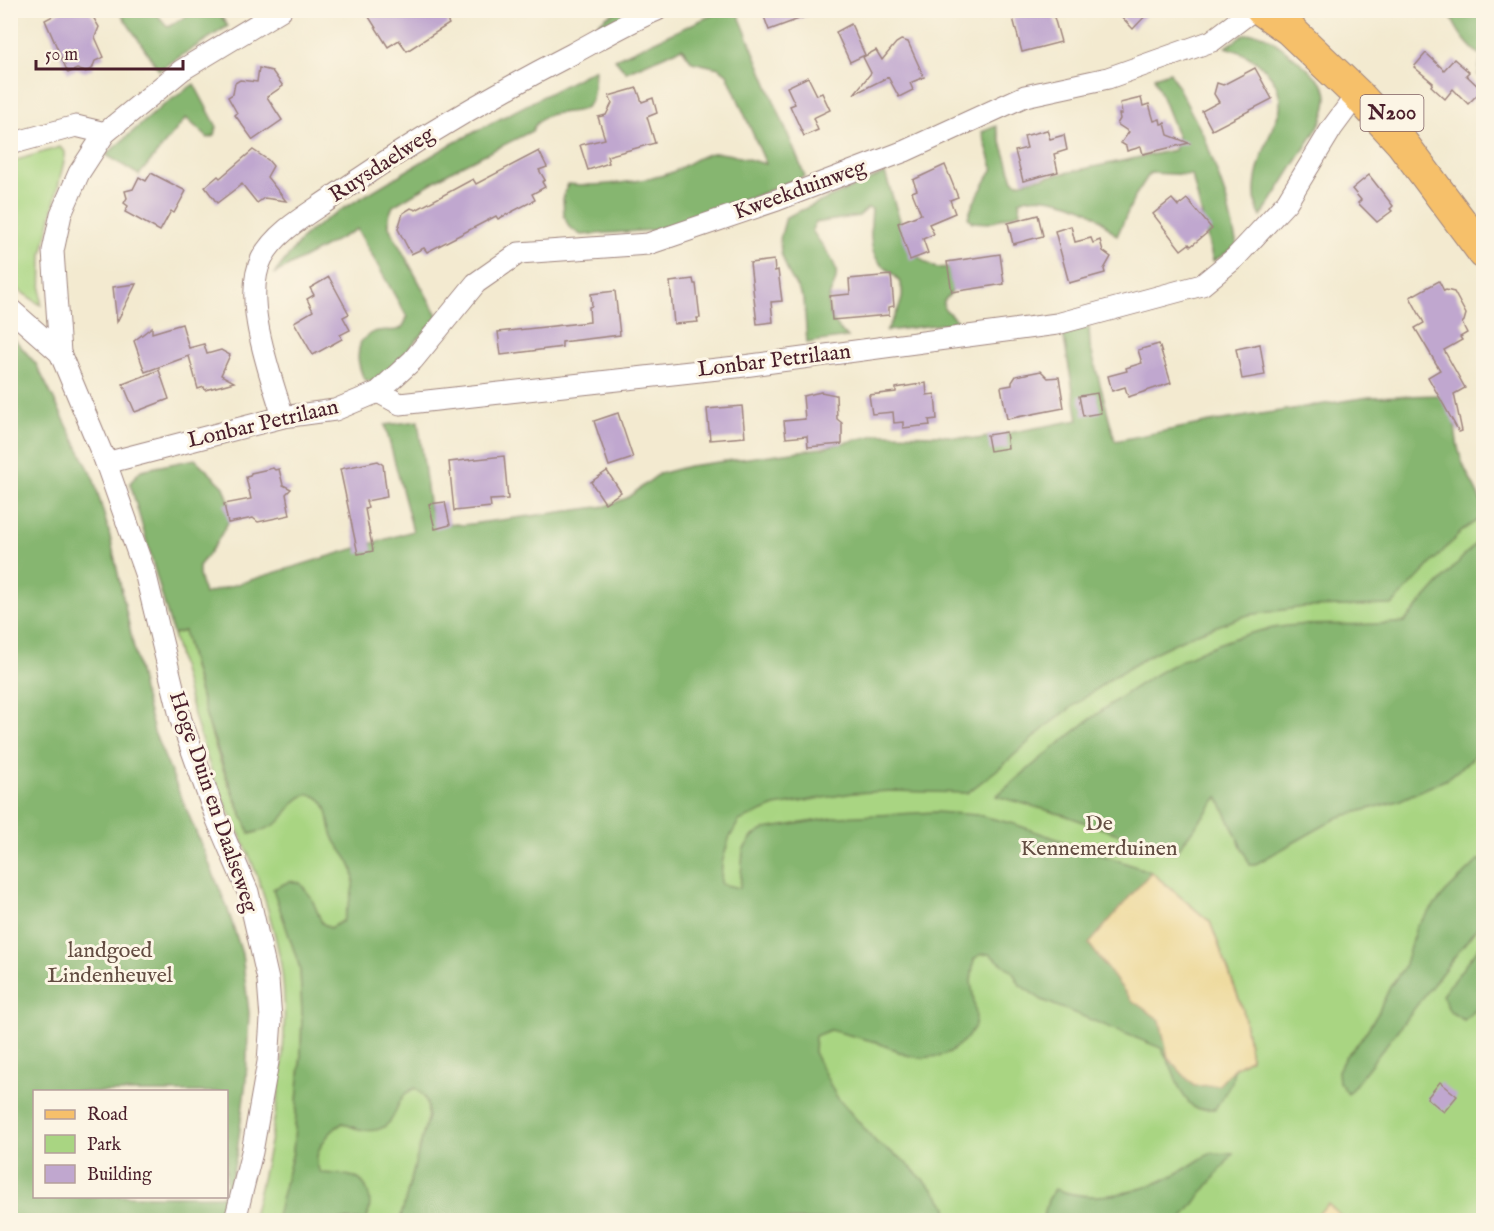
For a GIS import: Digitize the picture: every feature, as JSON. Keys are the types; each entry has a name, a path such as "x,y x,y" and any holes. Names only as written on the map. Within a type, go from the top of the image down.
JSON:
{"main road":[{"name":"N200","path":"1262,10 1289,29 1359,96 1402,143 1484,253"},
{"name":"N200","path":"1287,10 1301,20 1369,86 1411,135 1484,228"}],"street":[{"path":"60,353 53,251 60,214 79,173 105,133 182,69 281,10"},
{"name":"Ruysdaelweg","path":"283,417 263,347 254,300 256,277 262,258 275,241 300,220 366,174 476,105 657,10"},
{"name":"Kweekduinweg","path":"378,392 413,360 476,283 519,253 648,244 777,200 884,159 1025,96 1108,78 1212,42 1253,10"},
{"name":"Lonbar Petrilaan","path":"106,463 283,417 335,410 378,392 400,404 736,367 1057,324 1202,285 1235,258 1287,202 1332,128 1359,96"},
{"path":"10,144 76,126 105,133"},
{"path":"10,309 60,353"},
{"name":"Hoge Duin en Daalseweg","path":"60,353 106,463 146,576 181,720 217,820 249,892 268,980 271,1019 268,1062 252,1152 235,1221"}],"green space":[{"path":"119,11 154,11 168,27 195,11 217,11 228,26 159,70"},
{"path":"618,11 659,11 587,34 606,17"},
{"path":"721,11 737,11 805,176 699,219 654,230 581,235 569,227 564,216 563,198 568,184 606,184 647,179 670,173 712,153 731,155 766,164 727,74 719,68 692,62 682,48 626,72 615,59"},
{"path":"1450,11 1483,11 1483,78 1478,76 1481,56 1470,47 1458,31"},
{"path":"1245,34 1265,36 1283,49 1320,81 1327,96 1318,127 1261,217 1255,196 1255,184 1260,162 1280,107 1276,86 1264,68 1246,55 1226,47"},
{"path":"595,69 594,89 591,101 586,107 545,117 532,131 453,170 393,206 389,216 389,227 438,317 376,384 364,379 358,360 361,341 374,332 402,328 407,317 357,229 274,274 305,235 329,217 448,146"},
{"path":"1170,72 1205,138 1226,198 1237,245 1230,251 1213,261 1192,175 1150,173 1135,196 1117,236 1089,211 1048,198 1019,201 1021,212 989,223 972,222 968,217 993,168 982,132 996,126 1013,180 1017,183 1174,150 1178,137 1154,77"},
{"path":"194,84 217,127 214,136 208,138 186,118 139,175 106,155 161,107"},
{"path":"60,147 65,152 65,157 42,255 41,305 11,285 10,162"},
{"path":"885,173 909,249 936,268 951,267 954,289 944,301 944,308 958,322 886,331 900,304 902,290 895,276 875,256 871,239 872,209 868,208 859,216 815,223 812,230 836,270 828,303 830,314 839,329 848,337 807,343 804,300 788,272 781,253 780,239 786,217"},
{"name":"De Kennemerduinen","path":"1089,327 1090,346 1115,441 1210,422 1369,397 1441,395 1454,408 1456,436 1461,457 1479,496 1484,516 1464,529 1392,605 1304,607 1248,615 1192,635 1154,653 1109,680 1049,724 1002,766 967,793 892,791 853,793 775,806 739,821 729,839 722,863 721,884 740,888 743,850 753,836 765,829 839,817 935,812 978,815 1014,824 1151,872 1210,922 1243,1010 1251,1058 1234,1068 1232,1082 1215,1109 1196,1109 1189,1102 1183,1095 1161,1048 1042,1000 1020,985 1012,971 989,954 980,955 974,959 971,981 976,1015 975,1026 967,1038 950,1052 921,1058 906,1055 876,1042 830,1030 815,1036 814,1052 836,1096 877,1143 901,1158 934,1190 947,1207 948,1220 400,1220 428,1116 426,1100 415,1088 403,1097 393,1117 383,1128 363,1130 343,1123 326,1138 318,1153 318,1167 322,1173 356,1178 365,1186 370,1203 366,1220 276,1220 293,1152 302,1013 300,968 273,889 290,881 300,883 311,897 322,923 330,928 343,921 352,890 353,872 350,862 331,832 325,805 315,796 302,797 277,823 250,834 207,719 184,631 173,634 130,483 141,470 195,459 224,487 230,504 230,519 199,566 204,594 413,531 385,425 418,421 430,509 449,523 463,525 606,506 627,498 659,474 689,466 822,448 880,434 939,435 977,439 1078,420 1063,332"},
{"name":"landgoed Lindenheuvel","path":"10,334 36,364 93,477 109,532 154,732 226,904 242,954 249,1013 246,1081 237,1152 228,1196 228,1090 33,1090 33,1198 227,1198 220,1220 11,1220"},
{"name":"De Kennemerduinen","path":"1315,405 1319,438 1469,503 1483,499 1483,1220 252,1220 267,1159 282,1061 284,996 281,965 273,928 257,876 218,789 208,760 173,634 184,631 220,760 251,834 262,830 231,747 693,526","holes":["274,889 309,956 300,1145 283,1194 293,1152 302,1013 300,968"]},
{"path":"1483,535 1483,741 1471,760 1447,779 1398,801 1339,817 1254,865 1250,865 1218,797 1176,852 1168,852 1064,815 996,796 1123,696 1192,655 1229,640 1285,626 1404,622"},
{"path":"1479,860 1483,860 1483,920 1348,1094 1339,1082 1338,1071 1345,1057 1360,1041 1377,1015 1390,987 1404,967 1416,927 1446,892"},
{"path":"1483,942 1483,1004 1464,1020 1450,1012 1442,995"},
{"path":"1211,1153 1233,1154 1181,1220 1043,1220 1048,1200 1055,1189 1085,1196 1132,1191 1162,1181"}],"sand":[{"path":"1151,872 1210,922 1243,1010 1251,1058 1234,1068 1219,1085 1194,1086 1168,1058 1160,1020 1130,999 1089,944"},
{"path":"1328,1204 1345,1220 1312,1220"}],"building":[{"path":"64,10 89,10 99,27 95,37 104,57 95,61 92,69 85,72 77,69 68,73 45,20"},
{"path":"379,10 441,10 449,24 407,51 399,40 388,47 369,17"},
{"path":"771,10 818,10 818,12 769,30 763,14"},
{"path":"1040,10 1052,10 1061,42 1022,52 1013,18"},
{"path":"1115,10 1151,10 1133,29"},
{"path":"851,24 865,55 850,62 836,32"},
{"path":"901,40 908,42 924,77 910,83 913,90 899,97 888,77 854,94 871,73 863,57 876,50 882,60"},
{"path":"1426,53 1444,70 1454,59 1469,72 1466,75 1482,90 1468,104 1453,89 1445,99 1431,86 1433,83 1414,67"},
{"path":"259,68 272,71 283,86 267,97 282,120 253,140 235,115 237,113 228,97 233,94 235,83 240,80 257,82"},
{"path":"1255,68 1272,99 1212,130 1202,111 1219,102 1214,94 1217,83 1223,85"},
{"path":"808,77 817,95 822,93 830,110 813,118 818,130 804,136 790,106 795,104 787,87"},
{"path":"637,88 642,102 653,98 657,113 647,117 655,143 607,156 609,163 588,170 580,145 605,139 598,117 606,115 612,103 609,96"},
{"path":"1141,98 1143,106 1149,104 1154,121 1160,119 1161,124 1165,123 1168,135 1189,143 1143,154 1141,147 1127,151 1126,146 1121,143 1129,132 1117,124 1120,119 1119,114 1122,114 1120,103"},
{"path":"1047,130 1050,139 1064,135 1067,150 1054,154 1058,172 1023,181 1015,151 1027,148 1024,136"},
{"path":"253,150 273,166 267,177 286,201 264,198 257,203 242,184 217,203 205,187 218,176 220,178"},
{"path":"539,151 547,167 539,170 545,180 542,182 545,187 532,194 535,200 498,219 496,216 427,252 424,248 411,254 398,229 403,213 411,208 416,210 473,179 476,184"},
{"path":"945,165 958,197 950,200 955,213 929,224 934,234 923,239 928,253 910,260 898,223 921,214 912,192 917,190 913,180"},
{"path":"151,173 186,191 174,213 171,211 160,231 125,212 128,206 124,203 127,198 125,191 133,189 139,177 146,181"},
{"path":"1369,175 1393,206 1390,209 1392,211 1377,222 1358,203 1361,200 1352,189"},
{"path":"1172,199 1178,206 1187,199 1212,229 1191,246 1189,244 1181,250 1153,214"},
{"path":"1038,215 1043,236 1013,244 1008,223"},
{"path":"1071,226 1075,242 1091,238 1093,243 1100,240 1103,251 1111,257 1104,269 1105,273 1069,283 1055,231"},
{"path":"1000,254 1004,284 952,292 947,262"},
{"path":"774,260 775,271 778,270 782,301 771,302 773,322 757,324 750,263"},
{"path":"891,275 894,306 889,307 889,315 832,320 830,296 850,294 849,279"},
{"path":"329,277 349,314 343,317 350,330 340,335 342,339 313,355 294,322 313,311 307,299 314,295 310,288"},
{"path":"693,279 696,284 700,318 697,318 698,322 674,324 670,282"},
{"path":"1439,281 1444,291 1454,292 1466,314 1462,323 1467,333 1460,337 1462,340 1444,350 1465,388 1454,394 1462,431 1459,432 1428,377 1440,370 1415,328 1424,323 1410,297"},
{"path":"136,284 117,322 113,287"},
{"path":"615,291 620,335 562,342 562,347 501,355 498,332 590,322 591,294"},
{"path":"182,324 189,348 204,344 207,354 221,350 230,355 221,375 234,382 205,390 204,387 198,389 189,356 145,372 134,341 152,327 152,333"},
{"path":"1159,344 1171,383 1128,397 1125,387 1112,391 1108,376 1127,371 1126,368 1142,363 1138,350"},
{"path":"1260,344 1265,375 1242,379 1236,349"},
{"path":"159,370 169,399 135,412 123,384"},
{"path":"1041,371 1048,378 1059,377 1064,408 1007,419 1001,387 1012,385 1016,376"},
{"path":"926,383 927,395 935,394 937,419 929,420 930,425 903,428 903,422 894,423 893,412 872,414 869,395 896,392 896,388"},
{"path":"821,392 836,395 837,419 842,423 842,444 808,447 807,436 786,438 784,421 805,419 803,396"},
{"path":"1097,393 1101,413 1083,416 1079,396"},
{"path":"742,406 745,437 710,440 707,409"},
{"path":"618,413 633,458 609,466 594,421"},
{"path":"1006,432 1008,448 990,451 987,435"},
{"path":"504,456 508,499 490,500 491,507 454,511 449,462"},
{"path":"378,461 383,465 387,497 366,501 368,508 365,509 373,551 358,554 340,469"},
{"path":"273,468 279,469 283,485 291,489 286,494 290,515 258,522 253,518 228,523 224,504 251,499 246,477 251,473"},
{"path":"607,471 621,492 605,503 591,482"},
{"path":"445,502 450,525 435,529 429,504"},
{"path":"1440,1082 1457,1096 1444,1112 1427,1098"}]}
